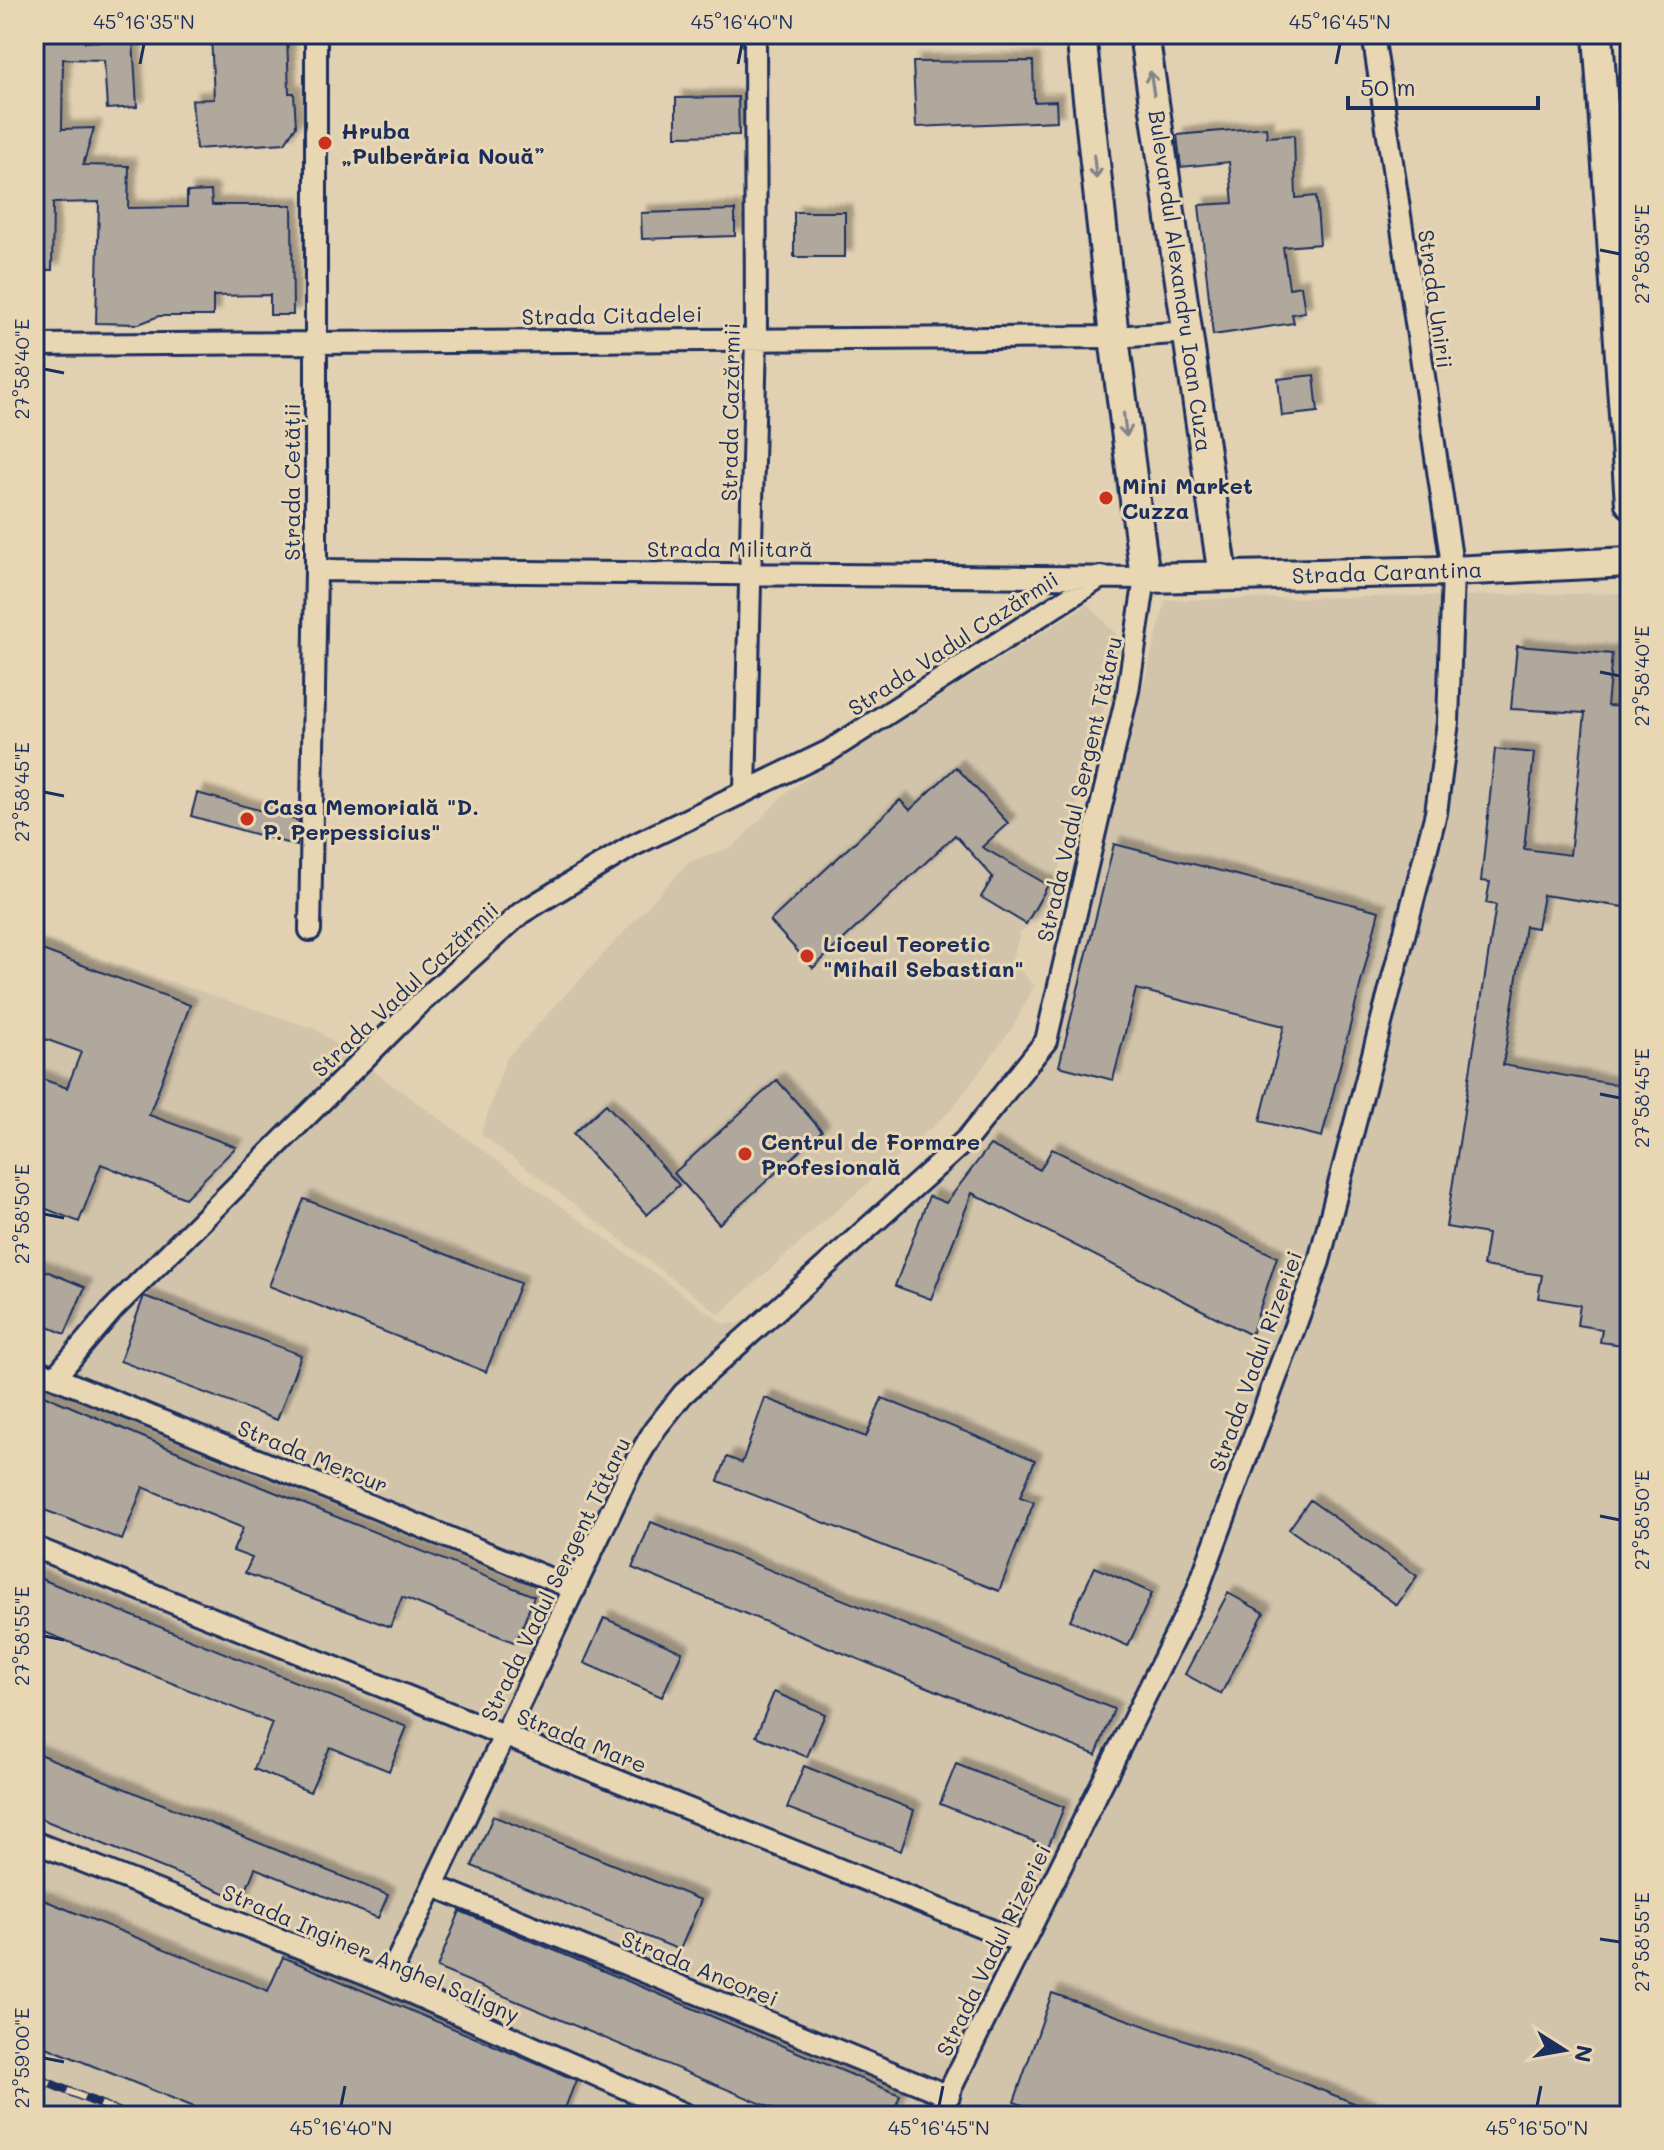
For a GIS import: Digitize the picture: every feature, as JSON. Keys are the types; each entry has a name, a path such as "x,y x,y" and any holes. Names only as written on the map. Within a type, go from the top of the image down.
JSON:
{"main road":[{"path":"1081,34 1114,337 1145,578"},
{"name":"Bulevardul Alexandru Ioan Cuza","path":"1144,34 1190,332 1223,576"},
{"path":"1598,34 1630,503"},
{"name":"Strada Carantina","path":"1145,578 1453,571 1630,562"}],"street":[{"name":"Strada Cetății","path":"310,930 316,570 316,34"},
{"name":"Strada Cazărmii","path":"745,791 756,337 755,34"},
{"name":"Strada Unirii","path":"1373,34 1453,571"},
{"name":"Strada Citadelei","path":"34,345 756,337 1114,337 1190,332"},
{"name":"Strada Militară","path":"316,570 1145,578"},
{"name":"Strada Vadul Rizeriei","path":"937,2116 1196,1594 1319,1261 1436,813 1448,722 1453,571"},
{"name":"Strada Vadul Cazărmii","path":"55,1377 113,1309 397,1025 521,913 632,846 829,751 1101,577"},
{"name":"Strada Vadul Sergent Tătaru","path":"387,1982 630,1471 655,1429 683,1394 968,1138 1046,1041 1128,691 1145,578"},
{"name":"Strada Mercur","path":"34,1369 575,1589"},
{"name":"Strada Mare","path":"34,1547 1023,1943"},
{"name":"Strada Inginer Anghel Saligny","path":"34,1842 387,1982 688,2116"},
{"name":"Strada Ancorei","path":"434,1886 949,2096"}],"shaded area":[{"path":"1630,593 1630,2116 34,2116 34,937 315,1029 724,1324 776,1320 977,1145 1049,1036 1166,600"},
{"name":"Liceul Teoretic \"Mihail Sebastian\"","path":"1088,604 1122,641 1047,914 1020,932 1012,961 1034,986 1013,1027 951,1110 719,1314 481,1134 506,1059 689,862 733,847 789,790"}],"building":[{"path":"34,34 85,34 85,42 133,39 137,107 107,109 104,60 63,59 62,129 94,128 83,165 129,166 128,208 187,207 187,192 211,191 212,205 292,205 293,315 270,315 270,295 213,296 213,316 159,316 139,324 96,323 99,202 53,203 52,270 34,270"},
{"path":"211,34 287,34 289,93 294,93 296,126 285,143 196,149 192,100 214,99"},
{"path":"1033,61 1034,102 1056,101 1057,121 916,127 913,62"},
{"path":"738,97 739,135 676,136 676,98"},
{"path":"1266,127 1267,137 1294,135 1296,198 1316,196 1320,244 1283,247 1289,288 1301,286 1305,312 1292,314 1294,323 1213,335 1199,205 1233,203 1229,162 1181,167 1177,135"},
{"path":"735,210 735,236 642,239 641,213"},
{"path":"794,212 845,212 845,257 794,257"},
{"path":"1314,375 1318,412 1282,416 1278,379"},
{"path":"1517,646 1612,654 1607,706 1630,707 1630,908 1543,895 1537,928 1525,926 1503,1065 1630,1087 1630,1346 1600,1342 1602,1329 1577,1325 1580,1305 1538,1298 1542,1275 1483,1266 1488,1234 1446,1227 1496,905 1486,903 1490,882 1481,881 1495,749 1534,753 1524,849 1570,855 1585,713 1511,709"},
{"path":"956,767 1008,823 982,847 1048,885 1026,924 981,897 993,877 955,835 813,968 770,921 900,800 910,810"},
{"name":"Casa Memorială \"D. P. Perpessicius\"","path":"197,793 299,821 297,846 191,816"},
{"path":"1114,844 1379,911 1322,1137 1260,1121 1284,1026 1136,989 1113,1080 1059,1066"},
{"path":"34,947 190,1005 149,1115 236,1147 185,1198 101,1164 79,1222 34,1204 34,1076 67,1088 81,1052 34,1035"},
{"name":"Centrul de Formare Profesională","path":"777,1080 822,1131 719,1224 674,1173"},
{"path":"606,1104 679,1185 647,1215 573,1134"},
{"path":"990,1145 1040,1170 1052,1149 1277,1257 1251,1335 972,1193 931,1299 895,1286 929,1196 946,1203"},
{"path":"304,1199 520,1283 486,1372 269,1286"},
{"path":"34,1266 85,1287 65,1334 34,1321"},
{"path":"144,1296 301,1355 277,1420 120,1361"},
{"path":"34,1391 242,1479 534,1596 516,1643 402,1597 390,1627 245,1573 252,1558 233,1551 243,1528 143,1487 122,1540 34,1506"},
{"path":"765,1398 866,1437 882,1398 1035,1460 1020,1497 1034,1502 999,1591 718,1481 727,1457 742,1463"},
{"path":"1310,1500 1417,1576 1397,1605 1289,1529"},
{"path":"651,1522 1114,1709 1096,1755 632,1568"},
{"path":"1095,1567 1152,1593 1128,1646 1070,1620"},
{"path":"34,1576 407,1727 389,1771 330,1747 310,1792 254,1769 272,1723 34,1628"},
{"path":"1228,1593 1264,1613 1221,1694 1185,1674"},
{"path":"604,1618 682,1652 662,1697 584,1663"},
{"path":"774,1692 825,1714 807,1757 756,1736"},
{"path":"34,1752 388,1895 378,1918 255,1868 242,1900 34,1816"},
{"path":"956,1764 1064,1807 1048,1847 940,1804"},
{"path":"804,1766 914,1810 901,1851 787,1808"},
{"path":"493,1816 701,1900 680,1950 472,1866"},
{"path":"34,1896 268,1991 283,1957 576,2080 562,2116 216,2116 34,2042"},
{"path":"460,1911 900,2095 892,2116 791,2116 437,1968"},
{"path":"1052,1993 1270,2070 1387,2116 1054,2116 1014,2102"}],"railway":[{"path":"34,2077 129,2116"}],"place":[{"name":"Hruba „Pulberăria Nouă”","path":"325,143"},
{"name":"Mini Market Cuzza","path":"1106,498"},
{"name":"Casa Memorială \"D. P. Perpessicius\"","path":"247,819"},
{"name":"Liceul Teoretic \"Mihail Sebastian\"","path":"807,956"},
{"name":"Centrul de Formare Profesională","path":"745,1154"}]}
